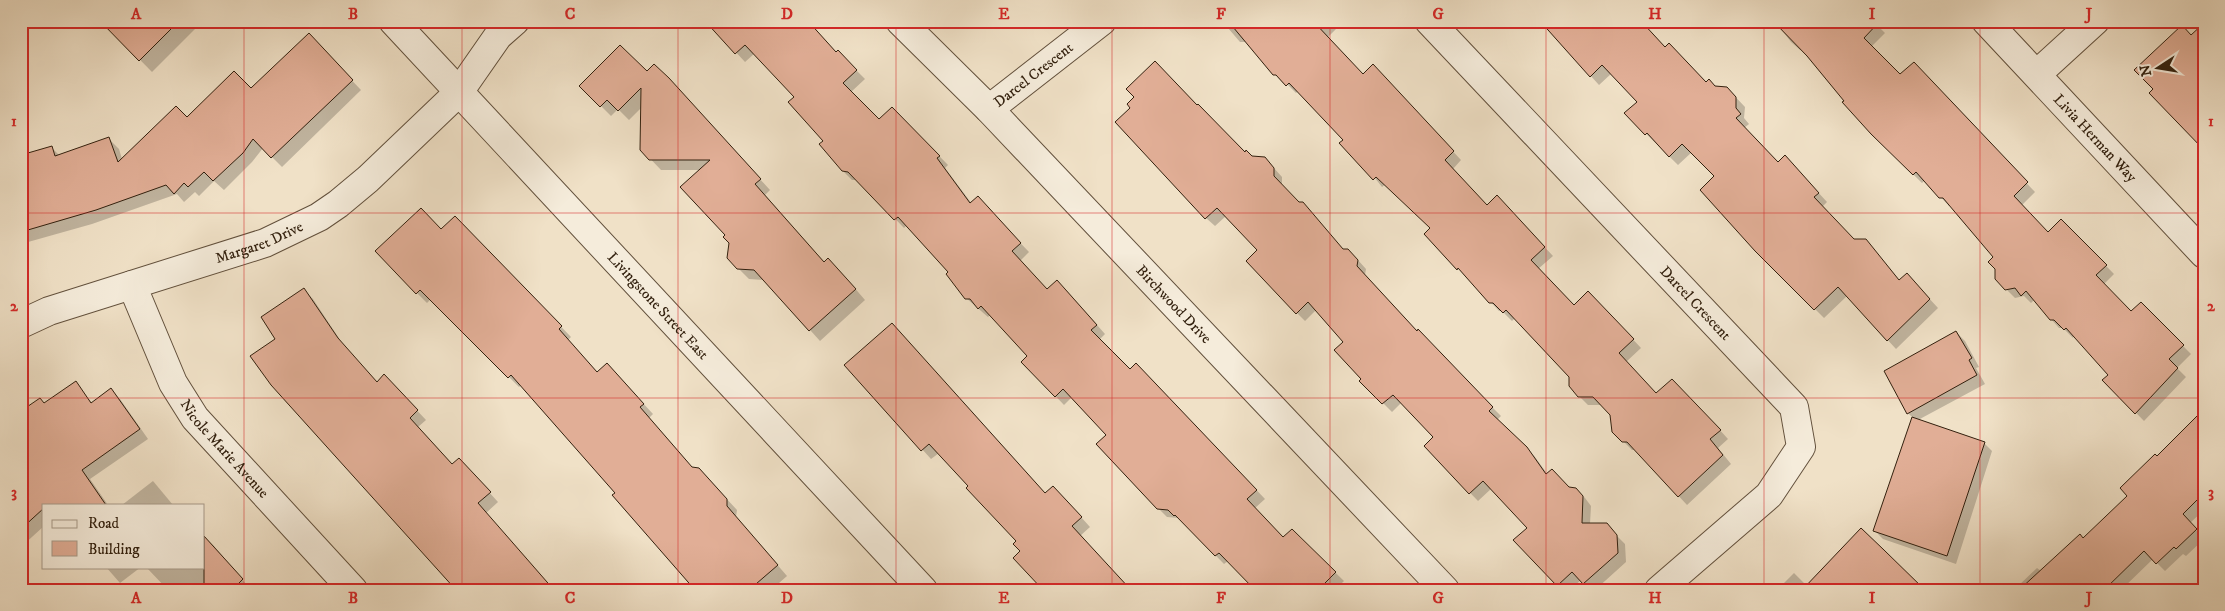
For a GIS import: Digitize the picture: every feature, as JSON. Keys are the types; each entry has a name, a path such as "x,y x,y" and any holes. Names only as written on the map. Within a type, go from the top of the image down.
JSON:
{"street":[{"name":"Livingstone Street East","path":"393,21 923,590"},
{"name":"Margaret Drive","path":"21,324 49,311 264,243 319,217 368,179 460,92 498,36 515,21"},
{"name":"Birchwood Drive","path":"900,21 989,109 1445,590"},
{"name":"Darcel Crescent","path":"989,109 1102,21"},
{"name":"Darcel Crescent","path":"1429,21 1794,407 1801,447 1769,495 1659,590"},
{"name":"Livia Herman Way","path":"1986,21 2204,254"},
{"path":"2037,74 2095,21"},
{"name":"Nicole Marie Avenue","path":"132,285 173,383 196,418 353,590"}],"building":[{"path":"100,21 179,21 139,61"},
{"path":"705,21 808,21 836,52 838,50 857,70 843,83 879,119 892,107 940,156 937,158 970,203 978,196 1021,243 1012,251 1047,289 1057,280 1097,325 1091,330 1130,369 1136,363 1257,490 1247,499 1283,537 1292,529 1336,572 1318,590 1255,590 1219,553 1215,556 1175,515 1168,510 1157,509 1096,444 1106,435 1063,389 1055,397 1021,362 1027,356 981,306 978,309 970,299 965,299 946,274 948,272 898,217 894,220 848,172 842,171 819,144 823,141 788,102 794,97 745,45 735,54"},
{"path":"1228,21 1313,21 1363,74 1373,64 1454,151 1445,160 1487,205 1497,195 1545,247 1531,260 1574,305 1588,291 1634,339 1619,353 1656,393 1672,379 1721,430 1710,439 1723,455 1678,497 1627,442 1622,442 1612,432 1610,415 1593,397 1578,397 1569,386 1569,377 1506,310 1503,313 1493,303 1489,303 1458,268 1457,270 1424,234 1430,228 1376,177 1373,180 1339,143 1343,140 1289,83 1286,86 1276,75 1273,75"},
{"path":"1540,21 1641,21 1665,47 1669,43 1706,82 1709,79 1715,86 1727,87 1736,97 1736,108 1741,114 1736,118 1778,162 1785,155 1819,193 1814,197 1854,239 1866,239 1899,280 1907,273 1930,299 1887,341 1838,287 1814,310 1755,251 1700,190 1714,176 1682,144 1669,157 1647,133 1645,135 1624,113 1637,102 1602,65 1590,77"},
{"path":"1773,21 1880,21 1864,38 1900,74 1914,62 2028,182 2014,196 2048,232 2061,219 2107,265 2096,275 2131,311 2141,302 2184,345 2169,359 2178,368 2135,414 2102,380 2108,375 2066,328 2064,330 2054,320 2050,320 2026,291 2021,296 2015,288 2005,290 1995,279 1995,269 1988,262 1993,257 1943,198 1939,198 1916,172 1913,175 1871,134 1842,102 1844,101 1807,56"},
{"path":"2204,23 2204,150 2149,93 2153,89 2134,70 2182,25 2191,35"},
{"path":"309,33 353,80 271,158 253,139 243,153 213,181 204,172 188,187 184,183 174,194 166,185 96,210 21,232 21,155 52,146 55,156 109,137 118,162 176,106 187,117 234,71 251,88"},
{"path":"620,45 647,71 654,64 669,78 761,179 755,184 824,262 828,258 856,289 809,331 754,270 737,269 727,258 729,243 723,237 725,235 680,187 710,160 649,160 640,150 641,88 618,111 607,100 600,107 579,86"},
{"path":"1155,61 1245,152 1246,150 1252,156 1265,157 1274,168 1274,176 1299,202 1303,202 1343,249 1348,249 1358,260 1357,266 1417,331 1418,329 1493,407 1489,411 1527,447 1546,474 1552,469 1569,487 1576,488 1583,496 1582,523 1607,523 1617,535 1618,553 1583,584 1572,572 1557,586 1513,540 1527,528 1483,481 1469,494 1424,446 1433,437 1393,395 1382,404 1359,381 1361,379 1334,350 1343,342 1308,302 1296,314 1246,261 1257,250 1217,208 1205,219 1115,122 1130,108 1127,104 1134,97 1126,89"},
{"path":"421,208 441,229 455,216 562,326 559,329 597,372 607,363 644,404 640,407 692,467 699,468 727,499 727,506 778,565 749,590 695,590 612,495 615,493 511,375 508,378 420,290 416,294 375,251"},
{"path":"304,288 338,338 377,382 384,374 418,410 410,418 452,464 459,458 491,492 478,503 554,590 456,590 271,385 250,356 275,339 261,317"},
{"path":"892,323 1045,493 1053,486 1082,517 1072,526 1131,590 1043,590 1013,558 1020,551 1013,544 1016,541 966,488 968,486 929,444 921,451 844,365"},
{"path":"1956,331 1972,358 1969,360 1977,375 1907,414 1884,371"},
{"path":"76,381 91,403 111,388 140,429 82,470 105,504 42,504 42,510 21,529 21,411 40,398 44,403"},
{"path":"2204,409 2204,493 2183,514 2197,529 2176,549 2174,547 2156,564 2144,551 2104,590 2019,590 2080,534 2083,538 2127,496 2120,488 2155,454 2157,456"},
{"path":"1912,417 1985,442 1947,556 1873,531"},
{"path":"1861,528 1884,550 1925,590 1802,590"},
{"path":"205,537 243,579 232,590 204,590"}]}
